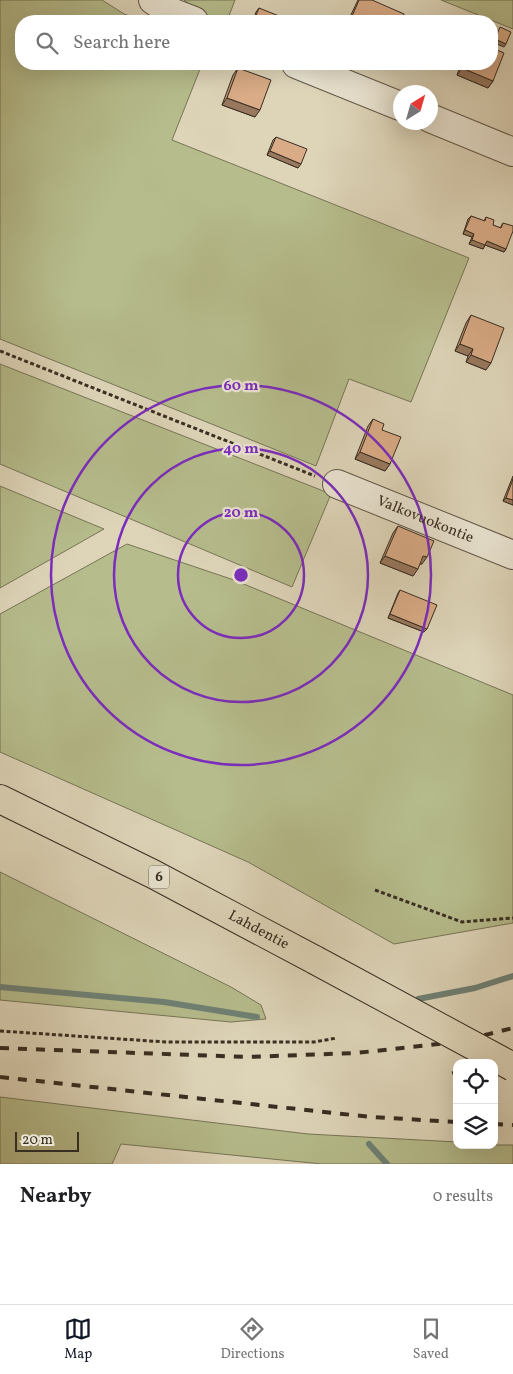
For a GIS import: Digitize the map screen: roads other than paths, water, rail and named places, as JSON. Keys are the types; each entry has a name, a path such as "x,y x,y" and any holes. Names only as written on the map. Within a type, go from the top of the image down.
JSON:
{"highway":[{"name":"Lahdentie","path":"0,799 153,874 513,1067"}],"street":[{"path":"153,0 179,15"},
{"path":"311,70 393,103"},
{"path":"438,121 513,152"},
{"name":"Valkovuokontie","path":"337,484 513,554"}],"waterway":[{"path":"418,999 475,988 513,976"},
{"path":"0,987 164,1002 257,1017"},
{"path":"369,1144 387,1164"}],"railway":[{"path":"0,1048 248,1057 356,1053 457,1042 513,1028"},
{"path":"0,1077 371,1117 453,1122"},
{"path":"498,1124 513,1125"}]}
